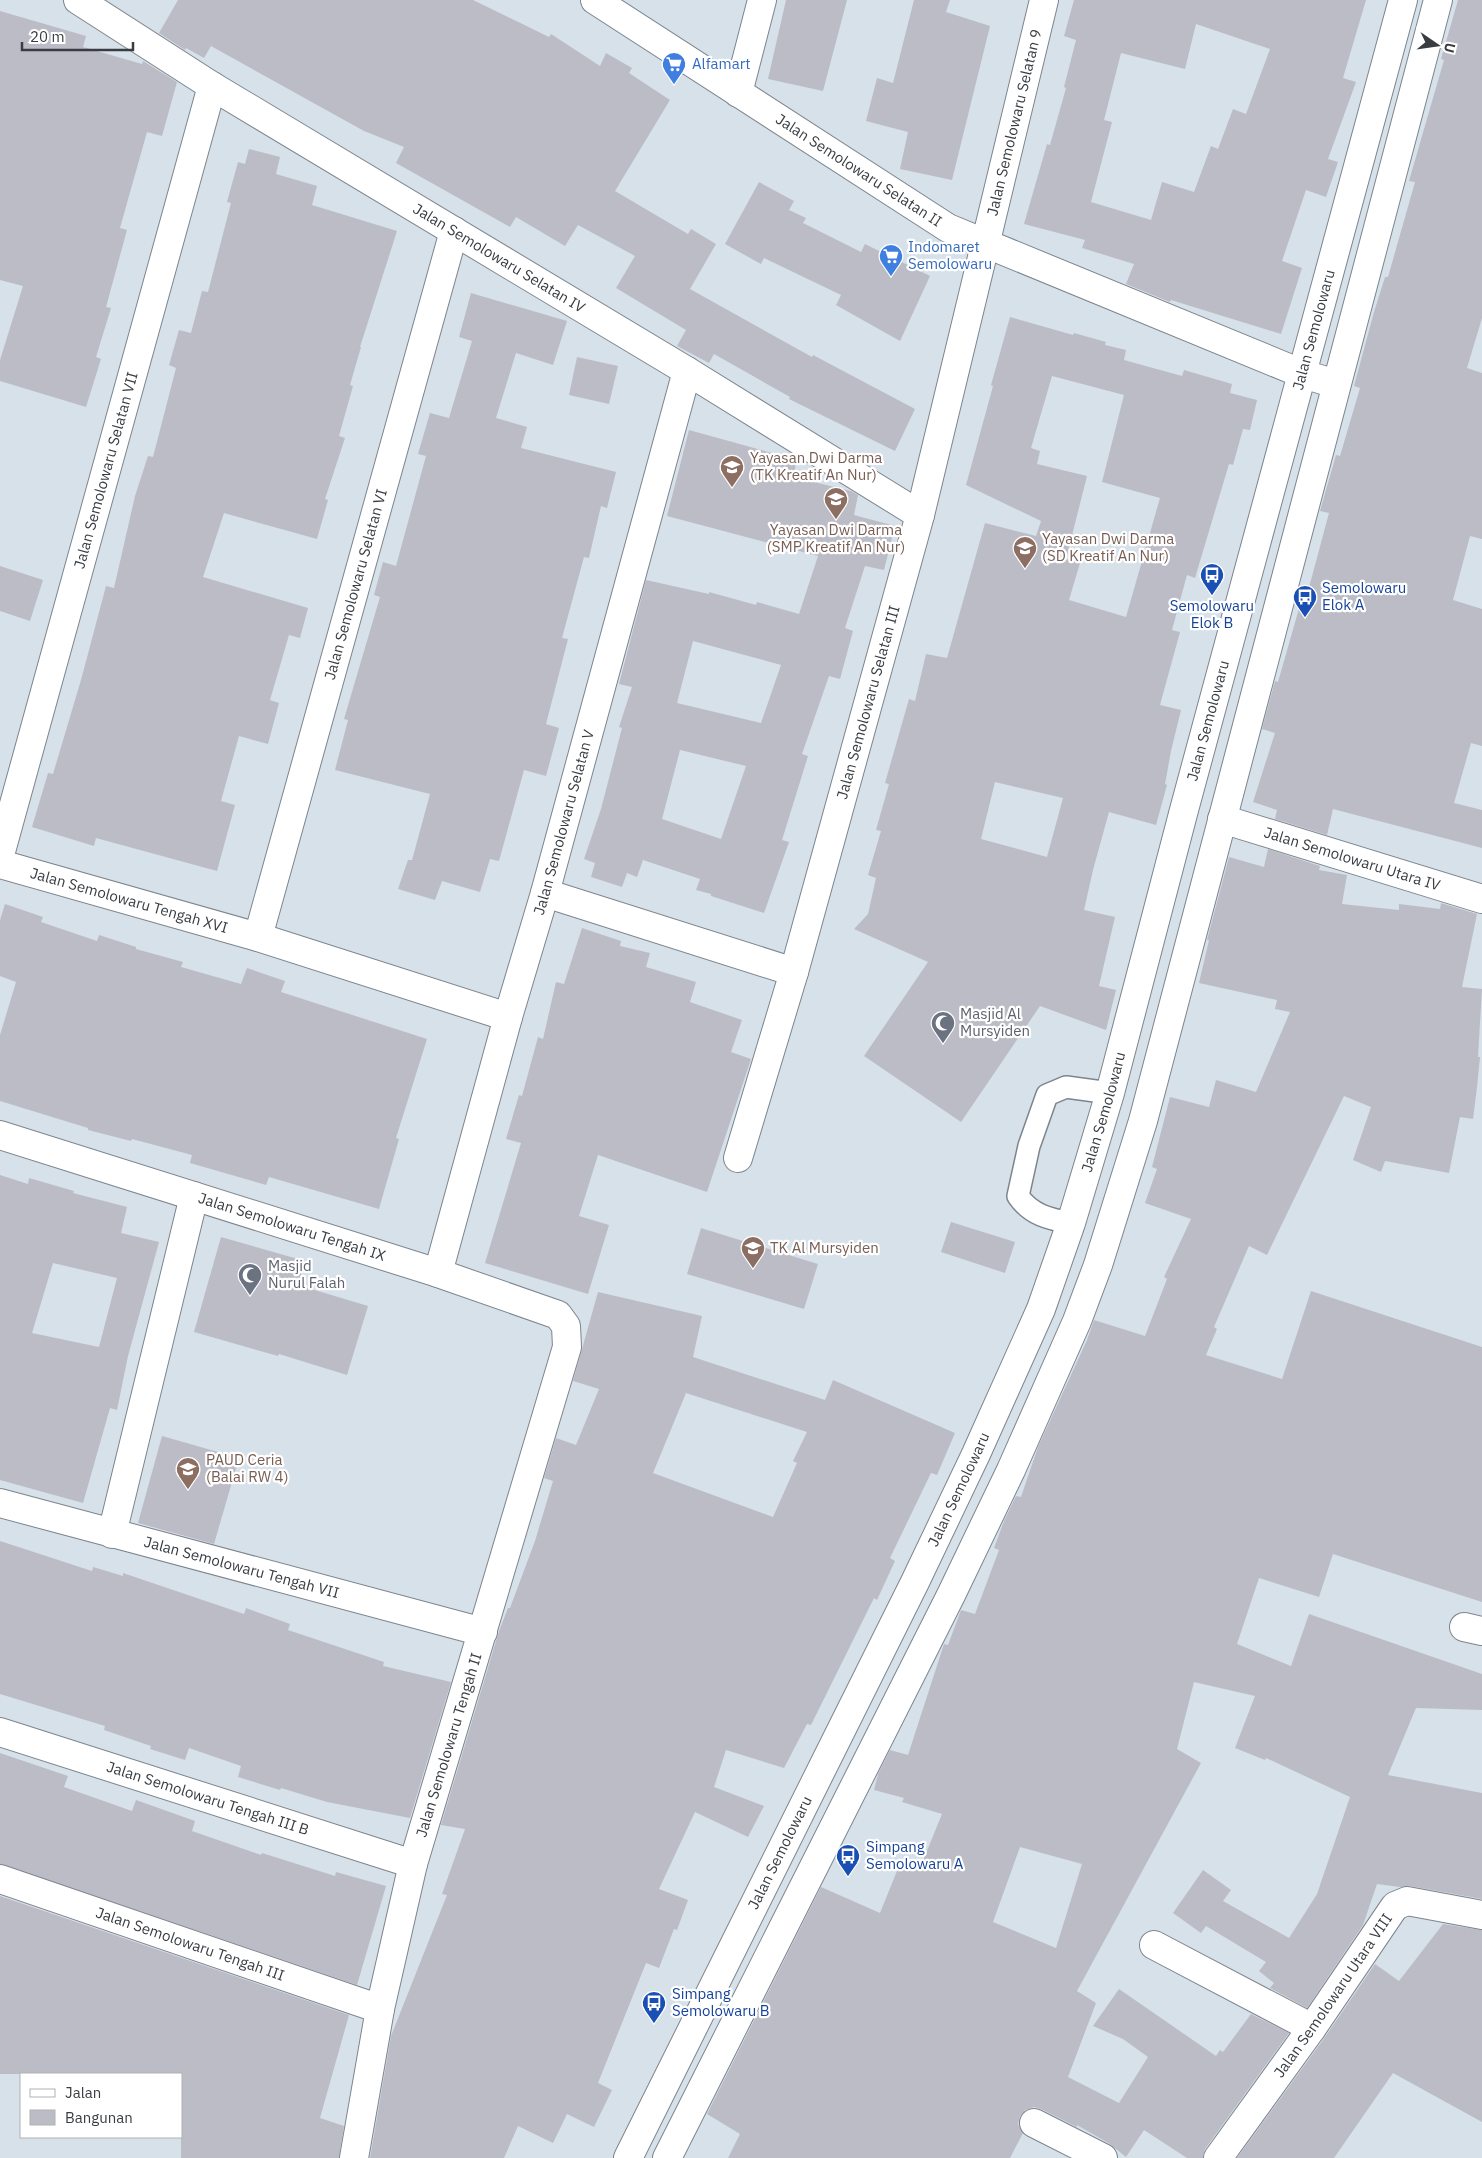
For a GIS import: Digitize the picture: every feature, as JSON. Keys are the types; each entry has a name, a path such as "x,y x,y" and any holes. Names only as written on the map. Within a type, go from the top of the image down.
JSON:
{"street":[{"name":"Jalan Semolowaru Selatan IV","path":"78,0 212,86 687,371 920,515"},
{"name":"Jalan Semolowaru Selatan II","path":"595,0 918,211 948,228 1303,374 1336,384"},
{"path":"738,93 762,0"},
{"name":"Jalan Semolowaru Selatan 9","path":"986,244 1044,0"},
{"name":"Jalan Semolowaru","path":"628,2158 915,1582 976,1454 1041,1310 1071,1223 1110,1093 1403,0"},
{"path":"668,2158 952,1595 1011,1470 1077,1322 1098,1265 1144,1120 1438,0"},
{"name":"Jalan Semolowaru Selatan VII","path":"0,854 212,86"},
{"name":"Jalan Semolowaru Selatan VI","path":"258,937 454,231"},
{"name":"Jalan Semolowaru Selatan III","path":"738,1158 794,972 920,515 986,244"},
{"name":"Jalan Semolowaru Selatan V","path":"438,1273 508,1017 545,893 687,371"},
{"name":"Jalan Semolowaru Utara IV","path":"1222,819 1482,899"},
{"name":"Jalan Semolowaru Tengah XVI","path":"0,864 258,937 508,1017"},
{"path":"545,893 794,972"},
{"name":"Jalan Semolowaru Tengah IX","path":"0,1135 438,1273 558,1315 566,1326 568,1338"},
{"path":"112,1534 194,1196"},
{"path":"1041,1310 1077,1322"},
{"name":"Jalan Semolowaru Tengah II","path":"354,2158 380,2010 413,1864 567,1347 568,1338"},
{"name":"Jalan Semolowaru Tengah VII","path":"0,1503 483,1632"},
{"name":"Jalan Semolowaru Tengah III B","path":"0,1732 413,1864"},
{"name":"Jalan Semolowaru Tengah III","path":"0,1879 380,2010"},
{"name":"Jalan Semolowaru Utara VIII","path":"1218,2158 1312,2028 1395,1906 1407,1901 1482,1915"},
{"path":"1154,1945 1312,2028"},
{"path":"1034,2123 1103,2158"}],"lane":[{"path":"1071,1223 1038,1215 1025,1206 1018,1196 1034,1127 1047,1095 1066,1087 1110,1093"}],"building":[{"path":"178,0 473,0 549,37 551,34 600,66 606,53 632,68 629,73 670,100 615,191 688,234 691,229 716,244 690,289 812,357 813,355 915,409 895,451 789,399 790,397 714,354 709,363 677,346 686,330 616,288 635,256 578,225 565,246 516,217 510,227 396,163 404,147 364,131 211,46 204,58 186,48 185,50 159,33"},
{"path":"786,0 847,0 823,91 768,79"},
{"path":"914,0 950,0 946,12 990,26 952,180 900,169 908,132 866,121 877,78 893,83"},
{"path":"1074,0 1366,0 1343,78 1356,82 1328,159 1338,162 1326,197 1306,190 1282,261 1302,268 1281,334 1171,300 1170,302 1126,284 1134,264 1082,248 1085,240 1024,224 1047,144 1050,145 1066,88 1064,87 1076,40 1064,36","holes":["1196,24 1270,49 1246,114 1233,109 1218,149 1211,146 1194,192 1162,182 1151,220 1091,202 1112,122 1104,120 1121,53 1185,69"]},
{"path":"1458,0 1482,0 1482,318 1467,368 1482,373 1482,539 1470,536 1453,600 1482,609 1482,746 1471,743 1454,803 1482,810 1482,848 1333,809 1327,835 1275,819 1277,810 1253,802 1275,733 1262,729 1275,681 1278,682 1300,605 1304,606 1329,513 1320,511 1336,455 1340,456 1360,388 1354,386 1374,312 1385,277 1388,277 1415,182 1409,181 1444,60 1441,59"},
{"path":"0,11 86,36 83,47 142,64 143,61 177,82 162,136 147,132 120,228 127,230 106,307 111,308 96,357 101,359 86,407 0,381 0,360 23,286 0,280"},
{"path":"249,149 280,157 276,174 317,186 312,205 397,231 360,347 350,385 353,386 339,436 345,438 325,499 328,500 317,539 224,513 203,577 308,608 300,638 289,635 270,700 279,703 268,744 239,736 221,801 235,805 217,871 96,838 94,846 32,827 48,773 53,774 106,586 114,588 135,496 148,456 153,457 176,368 169,365 179,330 191,333 202,291 208,292 231,203 227,202 238,162 245,164"},
{"path":"759,182 794,201 789,210 806,218 803,223 861,252 865,244 930,276 900,341 836,305 841,295 764,258 761,264 725,244"},
{"path":"471,293 567,321 553,365 516,353 496,418 527,427 521,448 616,472 607,508 601,506 589,558 584,557 562,638 568,639 546,724 559,728 546,776 524,770 499,861 490,859 480,892 442,881 435,900 398,889 408,860 412,860 430,794 335,770 348,720 344,719 380,597 374,595 383,562 396,566 426,456 418,454 430,413 449,418 472,341 459,337"},
{"path":"1010,317 1073,335 1074,333 1106,342 1105,345 1126,350 1124,360 1182,376 1184,370 1232,384 1230,393 1257,400 1250,430 1243,429 1233,465 1229,464 1195,578 1187,575 1172,630 1180,632 1160,705 1181,710 1171,751 1165,784 1167,785 1156,825 1109,812 1093,870 1084,910 1115,917 1099,986 1116,990 1106,1030 1040,1006 961,1122 864,1056 928,962 854,929 868,914 876,878 868,875 881,831 876,830 889,784 885,783 909,699 915,701 926,654 947,658 985,523 1036,536 1041,521 966,485 993,386 991,385","holes":["1052,376 1124,395 1102,482 1160,498 1126,617 1069,600 1080,563 1066,559 1087,476 1037,464 1040,451 1031,448","995,782 1063,798 1047,857 981,839"]},
{"path":"577,357 618,366 609,404 569,395"},
{"path":"689,430 797,460 793,477 851,491 858,495 854,515 895,526 884,570 865,566 845,628 853,631 840,679 829,676 802,754 808,756 782,840 789,842 764,913 696,890 700,879 643,860 637,877 627,873 622,887 591,877 595,863 584,859 601,809 622,728 619,727 632,687 619,684 646,580 709,594 709,592 756,605 757,602 799,614 818,556 667,516","holes":["693,641 781,665 761,723 677,703","680,750 746,766 721,839 662,819"]},
{"path":"0,566 43,580 30,621 0,611"},
{"path":"1268,849 1320,866 1319,870 1347,875 1342,904 1399,910 1399,904 1440,909 1441,903 1477,914 1462,987 1482,989 1477,1087 1473,1119 1460,1117 1449,1173 1385,1161 1381,1172 1353,1160 1371,1107 1344,1096 1267,1255 1249,1246 1214,1327 1217,1329 1206,1355 1282,1379 1311,1291 1482,1347 1482,1602 1333,1554 1319,1597 1259,1578 1237,1644 1291,1666 1309,1614 1482,1674 1482,1710 1416,1708 1388,1775 1482,1793 1482,1899 1410,1886 1400,1887 1377,1884 1363,1925 1307,2008 1270,1988 1274,1983 1259,1971 1266,1962 1206,1926 1201,1933 1173,1913 1203,1870 1231,1890 1223,1901 1289,1938 1317,1894 1350,1797 1266,1758 1265,1760 1235,1748 1255,1696 1194,1682 1177,1749 1201,1763 1077,1991 1096,2003 1068,2077 1119,2103 1148,2057 1123,2039 1093,2026 1119,1989 1216,2056 1220,2050 1223,2052 1251,2014 1289,2033 1205,2149 1203,2158 1187,2158 1144,2130 1126,2157 1110,2144 1077,2125 1077,2127 1034,2107 1025,2110 1020,2116 1018,2124 1023,2133 1010,2158 728,2158 740,2134 707,2114 821,1887 880,1913 901,1861 920,1868 942,1814 902,1802 904,1798 874,1790 878,1774 890,1750 908,1755 944,1644 948,1645 961,1610 975,1614 999,1550 994,1548 1004,1521 1016,1496 1021,1497 1038,1447 1087,1340 1094,1320 1145,1336 1167,1279 1164,1277 1191,1219 1145,1203 1157,1169 1152,1167 1170,1097 1209,1107 1216,1080 1256,1092 1290,1012 1275,1009 1277,1000 1199,983 1209,940 1207,940 1229,857 1264,867","holes":["1020,1847 1082,1864 1056,1948 993,1922"]},
{"path":"5,904 43,917 41,922 97,941 99,935 136,947 136,949 183,962 181,967 241,984 247,968 285,981 281,992 427,1039 396,1138 399,1139 379,1209 269,1177 266,1185 190,1163 192,1155 132,1139 131,1141 88,1130 88,1128 0,1101 0,1035 16,982 0,976 0,920"},
{"path":"582,928 621,941 620,946 650,953 646,967 696,982 690,1002 742,1020 731,1052 751,1059 707,1192 598,1155 579,1216 609,1225 588,1294 485,1263 521,1143 506,1139 519,1095 522,1096 538,1037 543,1039 556,982 564,984"},
{"path":"0,1175 28,1184 29,1178 74,1191 73,1193 127,1207 121,1233 159,1242 128,1356 117,1410 110,1408 83,1503 0,1480","holes":["53,1263 117,1278 99,1347 32,1333"]},
{"path":"951,1222 1015,1242 1005,1273 941,1252"},
{"name":"TK Al Mursyiden","path":"701,1228 818,1264 804,1309 687,1274"},
{"name":"Masjid Nurul Falah","path":"221,1237 305,1261 298,1285 368,1306 347,1375 279,1354 278,1356 194,1332"},
{"path":"598,1292 702,1316 693,1357 825,1400 833,1380 955,1433 937,1475 931,1473 890,1558 895,1561 877,1600 874,1598 811,1725 807,1724 784,1768 726,1750 714,1787 764,1806 748,1837 695,1812 659,1889 688,1900 677,1930 674,1929 659,1968 646,1963 598,2083 612,2090 594,2127 567,2114 553,2143 518,2126 504,2158 370,2158 391,2036 447,1895 442,1894 465,1829 441,1825 499,1631 508,1608 510,1608 535,1541 553,1481 544,1478 556,1438 576,1445 599,1389 573,1381","holes":["686,1393 807,1432 793,1461 797,1463 773,1517 653,1473"]},
{"name":"PAUD Ceria (Balai RW 4)","path":"162,1436 239,1458 214,1544 138,1523"},
{"path":"0,1541 92,1571 93,1567 123,1576 123,1573 244,1614 246,1608 290,1624 288,1630 384,1662 383,1666 451,1682 410,1818 327,1802 281,1788 280,1790 238,1777 241,1766 189,1748 185,1760 150,1749 151,1746 104,1730 105,1726 0,1694"},
{"path":"0,1753 68,1776 64,1787 132,1811 136,1800 195,1821 192,1831 261,1855 262,1853 335,1876 336,1872 386,1886 357,1985 0,1864"},
{"path":"0,1896 349,2015 320,2118 344,2126 339,2158 181,2158 182,2073 0,2074"},
{"path":"1443,1924 1482,1930 1482,2122 1393,2073 1334,2158 1237,2158 1325,2037 1375,1964 1399,1981"}],"place":[{"name":"Alfamart","path":"674,85"},
{"name":"Indomaret Semolowaru","path":"891,277"},
{"name":"Yayasan Dwi Darma (TK Kreatif An Nur)","path":"732,488"},
{"name":"Yayasan Dwi Darma (SMP Kreatif An Nur)","path":"836,520"},
{"name":"Yayasan Dwi Darma (SD Kreatif An Nur)","path":"1025,569"},
{"name":"Semolowaru Elok B","path":"1212,596"},
{"name":"Semolowaru Elok A","path":"1305,618"},
{"name":"Masjid Al Mursyiden","path":"943,1044"},
{"name":"TK Al Mursyiden","path":"753,1269"},
{"name":"Masjid Nurul Falah","path":"250,1296"},
{"name":"PAUD Ceria (Balai RW 4)","path":"188,1490"},
{"name":"Simpang Semolowaru A","path":"848,1877"},
{"name":"Simpang Semolowaru B","path":"654,2024"}]}
